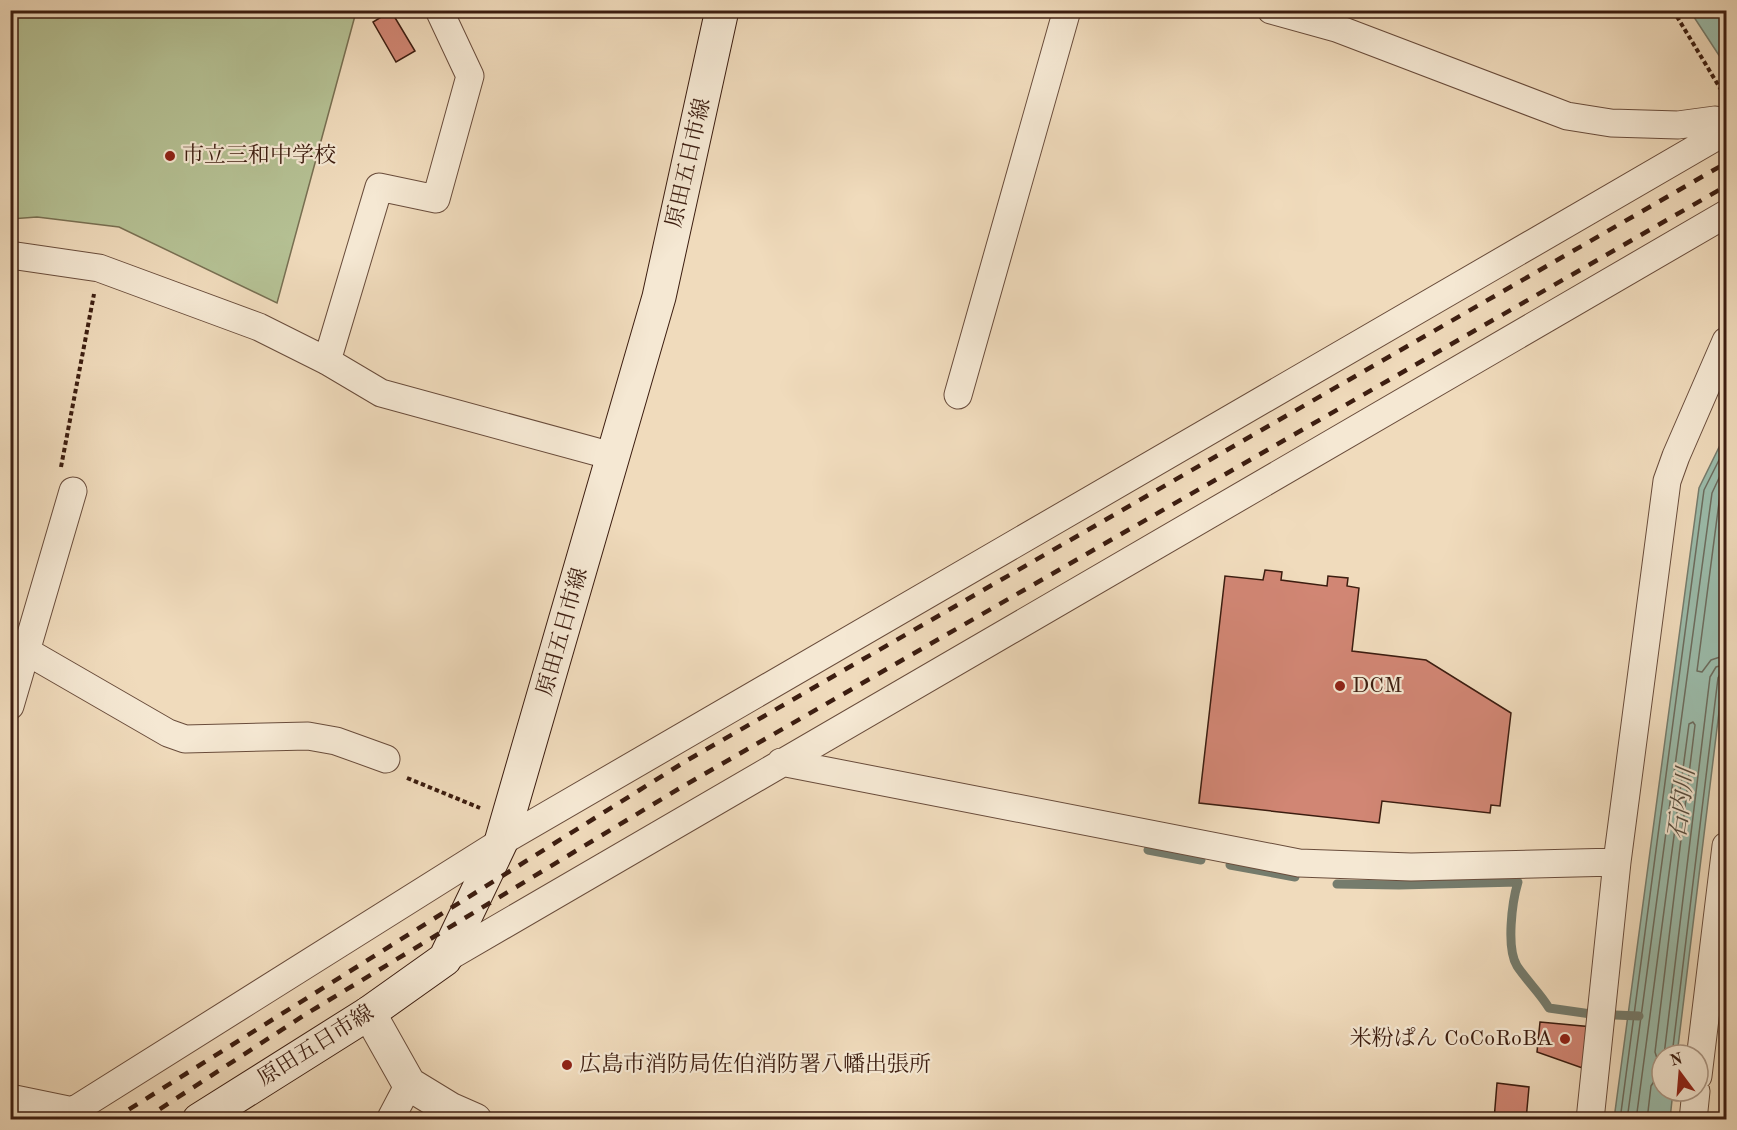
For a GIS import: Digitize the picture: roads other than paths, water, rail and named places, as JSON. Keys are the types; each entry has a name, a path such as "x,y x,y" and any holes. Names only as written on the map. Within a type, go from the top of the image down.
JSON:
{"main road":[{"name":"原田五日市線","path":"199,1119 369,1013 445,958 505,831 659,297 720,11"},
{"path":"369,1013 409,1084 450,1109 475,1119"}],"street":[{"path":"327,361 379,187 436,200 470,76 439,10"},
{"path":"958,395 1067,10"},
{"path":"1271,10 1336,28 1567,116 1611,123 1678,125 1715,120 1726,124"},
{"path":"10,1098 70,1117 505,831 1726,131"},
{"path":"445,958 1726,214"},
{"path":"10,255 99,267 259,327 327,361 381,393 612,456"},
{"path":"1590,1119 1617,862 1667,481 1726,341"},
{"path":"10,706 73,491"},
{"path":"26,651 168,733 186,738 308,736 336,741 386,759"},
{"path":"781,762 1299,863 1411,867 1617,862"},
{"path":"1707,1043 1717,1005 1726,846"},
{"path":"390,1119 409,1084"},
{"path":"1693,1119 1695,1103"}],"water":[{"path":"1690,11 1726,11 1726,66"},
{"name":"石内川","path":"1726,433 1726,655 1678,1043 1650,1043 1650,1103 1672,1103 1670,1119 1614,1119 1699,488"}],"waterway":[{"path":"1148,850 1201,860"},
{"path":"1230,865 1295,877"},
{"path":"1337,884 1518,882 1512,913 1511,937 1517,966 1549,1008 1591,1014"},
{"path":"1615,1015 1639,1016"}],"railway":[{"path":"112,1120 686,761 1726,163"},
{"path":"143,1120 306,1014 680,788 1726,186"}],"place":[{"name":"市立三和中学校","path":"170,156"},
{"name":"DCM","path":"1340,686"},
{"name":"米粉ぱん CoCoRoBA","path":"1565,1039"},
{"name":"広島市消防局佐伯消防署八幡出張所","path":"567,1065"}]}
